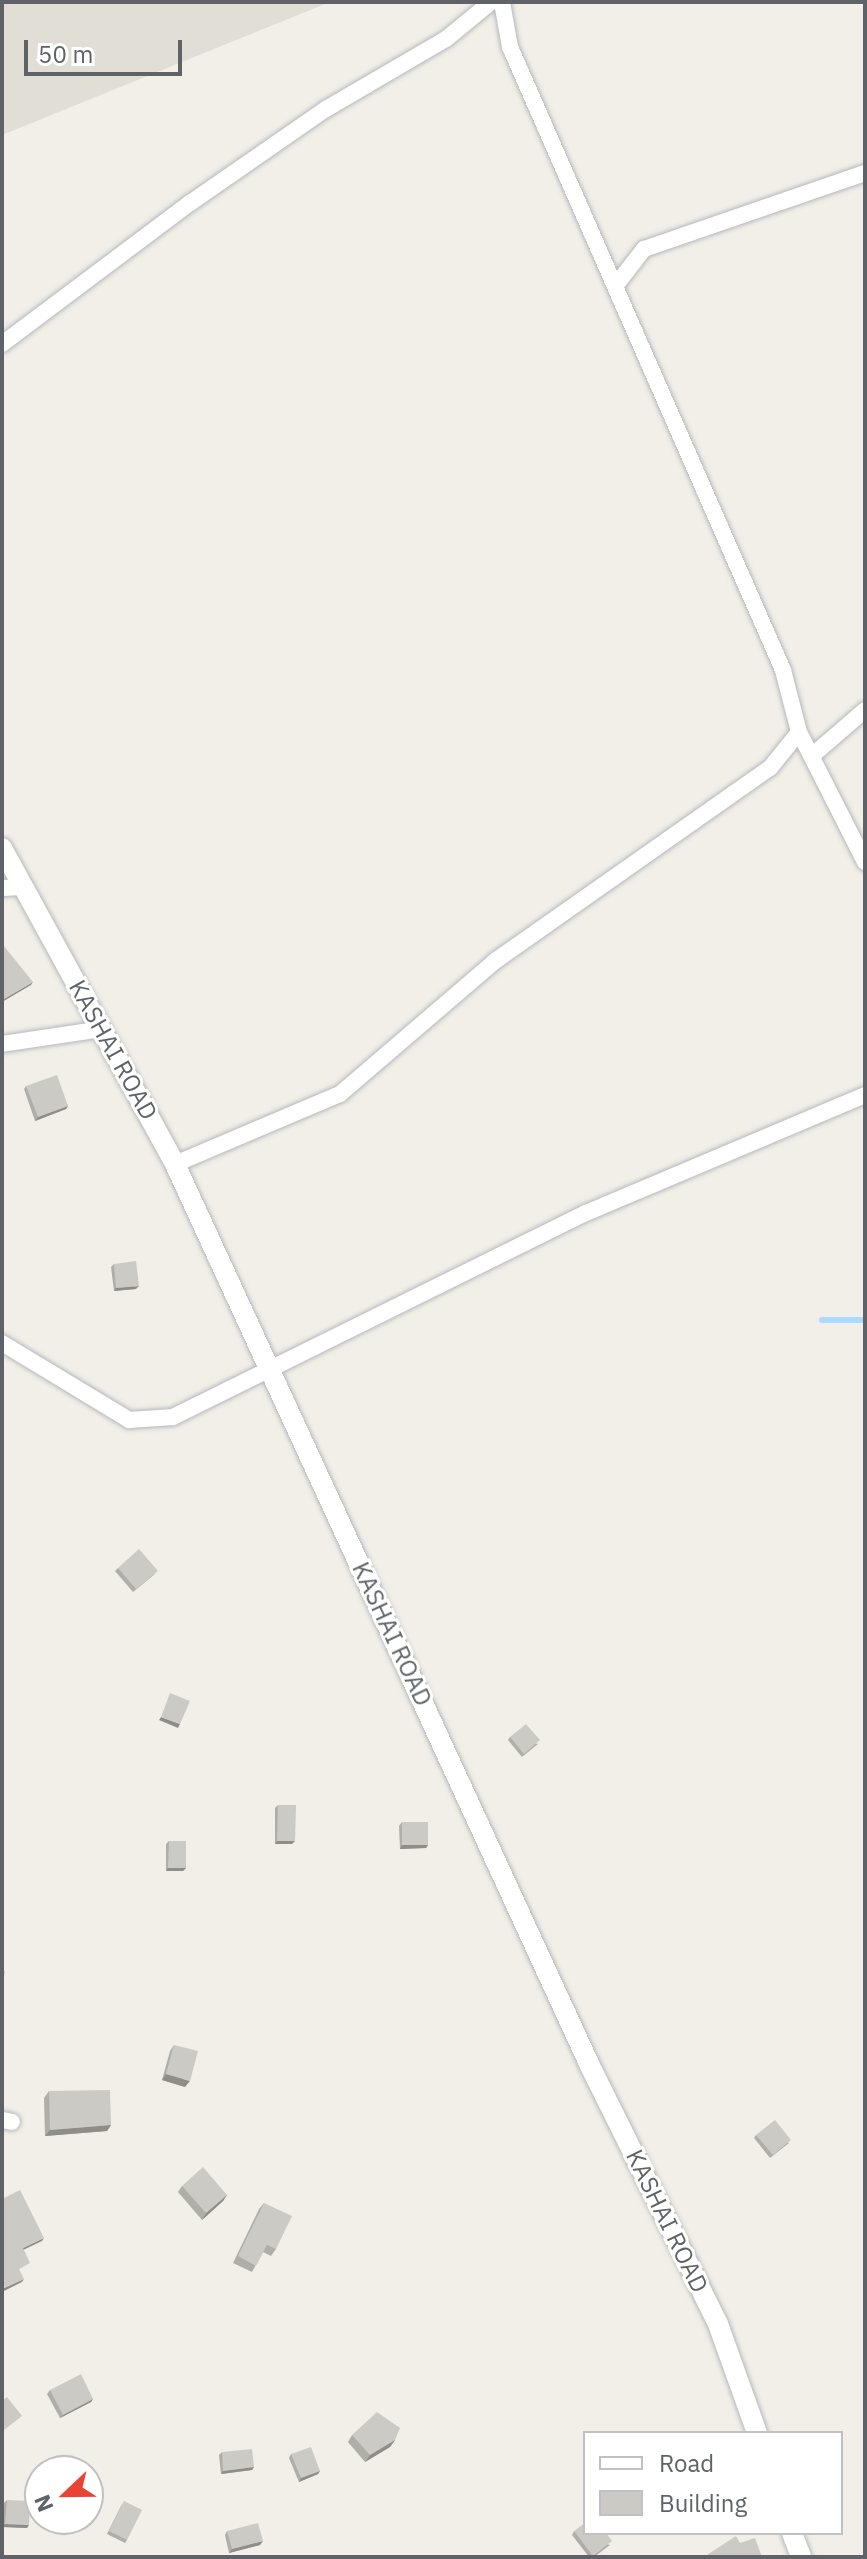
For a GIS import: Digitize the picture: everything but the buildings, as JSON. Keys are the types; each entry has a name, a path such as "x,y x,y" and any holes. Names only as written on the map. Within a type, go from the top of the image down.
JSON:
{"street":[{"path":"2,344 190,203 326,109 446,39 491,2"},
{"path":"502,2 510,47 783,670 799,732 814,754 865,862"},
{"path":"616,285 644,249 865,173"},
{"path":"814,754 865,710"},
{"path":"175,1164 340,1094 495,961 770,768 799,732"},
{"name":"KASHAI ROAD","path":"2,848 175,1164 268,1374 718,2324 756,2431"},
{"path":"2,888 23,887"},
{"path":"2,1044 102,1029"},
{"path":"2,1343 31,1354 107,1410 148,1423 268,1374 562,1224 865,1095"},
{"path":"793,2535 801,2557"}],"shaded area":[{"path":"2,2 330,2 2,135"}],"waterway":[{"path":"822,1320 865,1320"}]}
